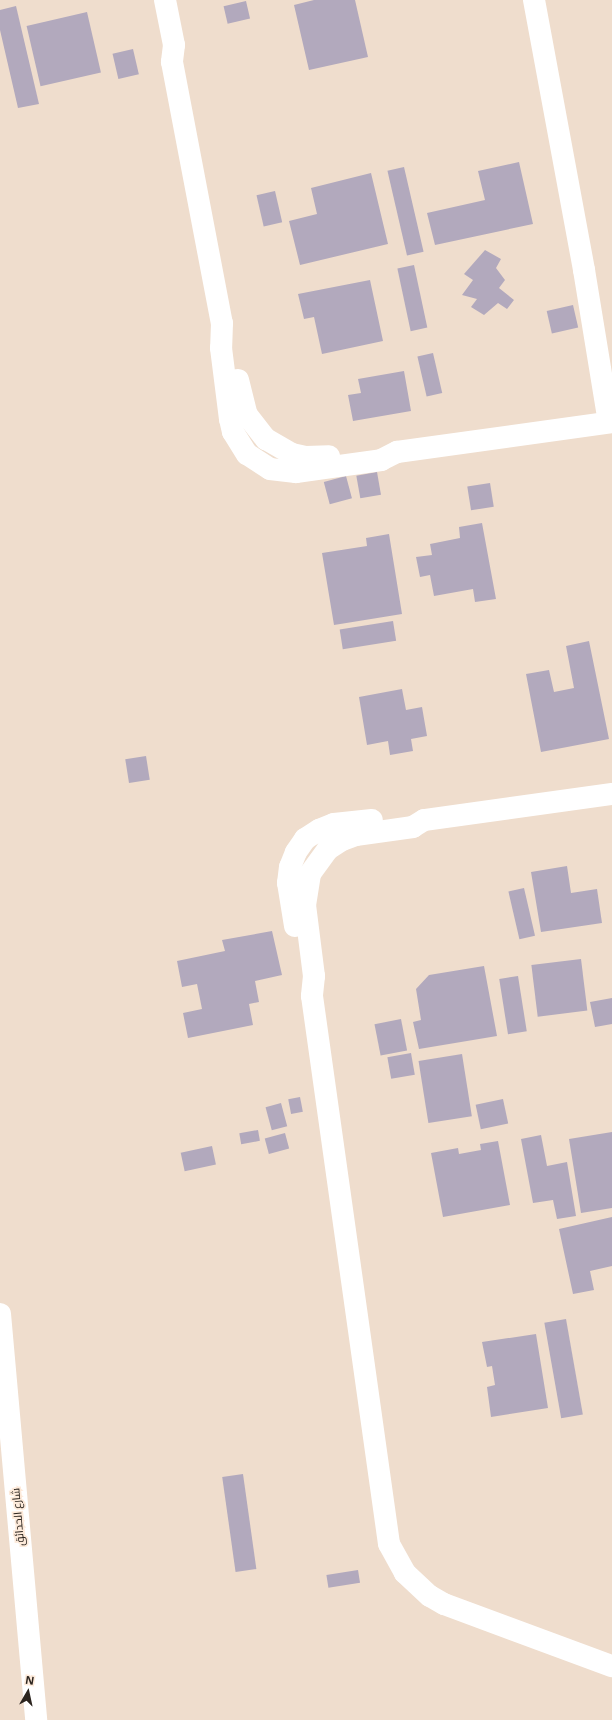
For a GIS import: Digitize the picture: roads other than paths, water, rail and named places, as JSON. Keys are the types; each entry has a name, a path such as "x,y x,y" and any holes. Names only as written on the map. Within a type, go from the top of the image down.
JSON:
{"street":[{"path":"151,0 162,47 172,62"},
{"path":"165,0 174,45 172,62 222,323 221,348 233,432 239,444 258,463 283,472 296,472 381,460 397,452 610,422 580,247 534,0"},
{"path":"612,794 424,820 401,816 334,824 318,830 306,839 296,852 290,867 288,883 302,976 312,996 385,1528 392,1549 405,1573 416,1585 444,1604 612,1666"},
{"name":"شارع الحدائق","path":"0,1314 36,1720"}]}
